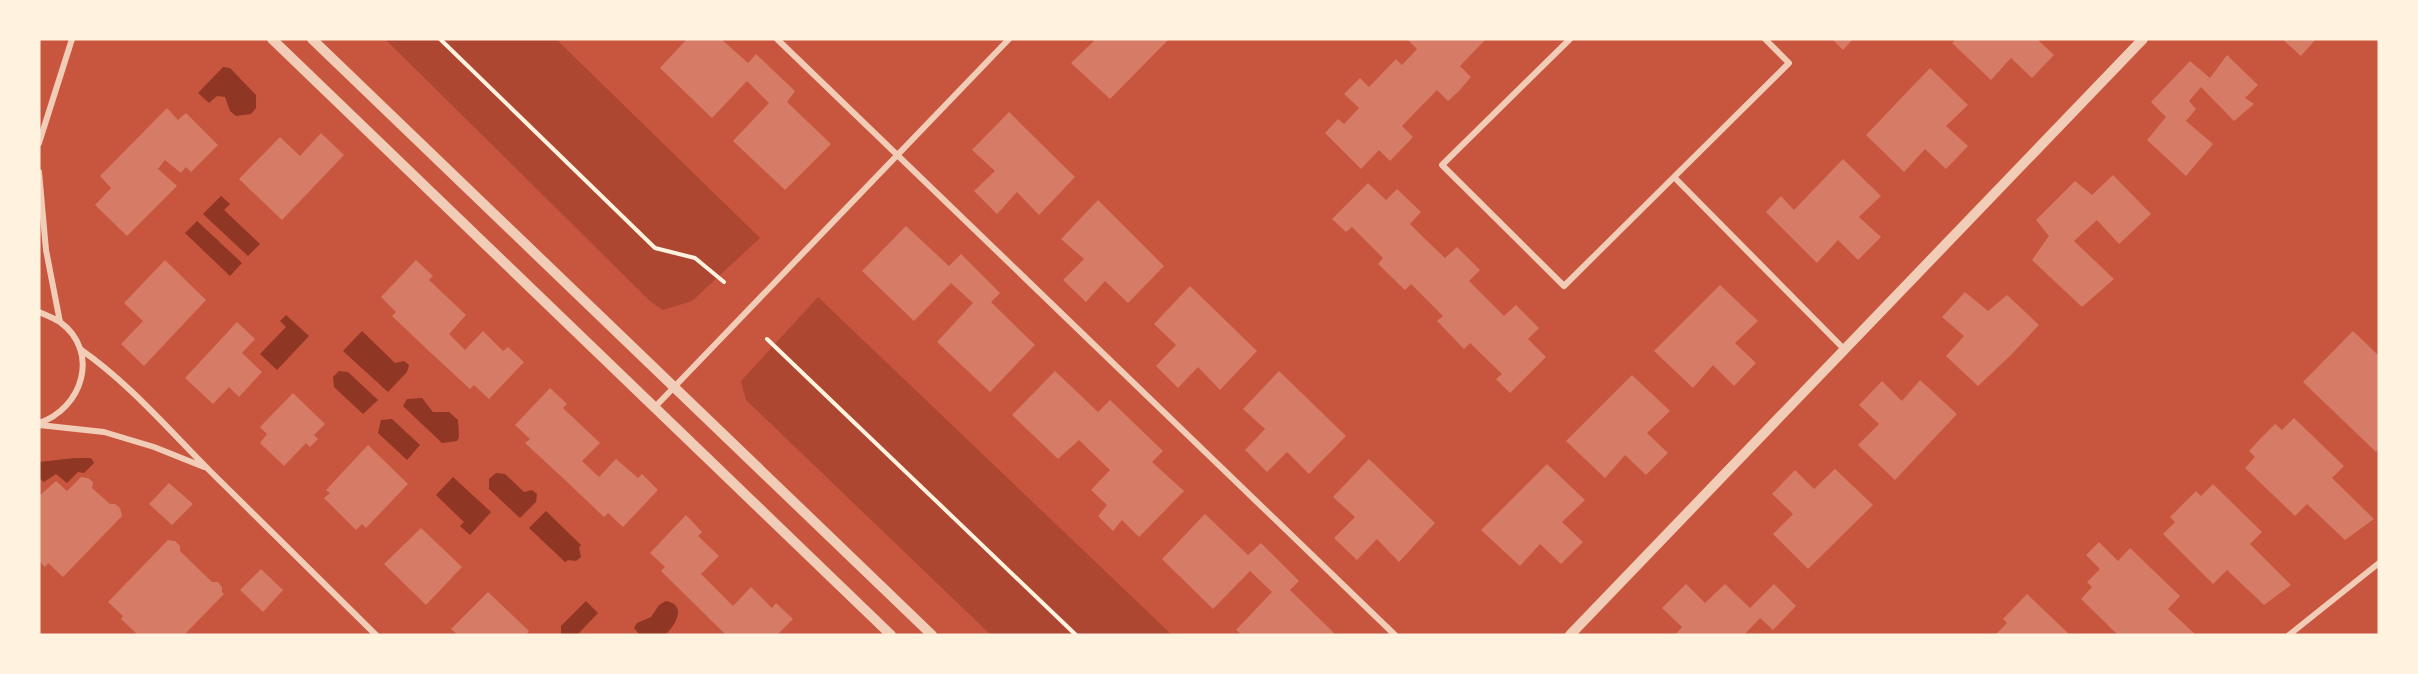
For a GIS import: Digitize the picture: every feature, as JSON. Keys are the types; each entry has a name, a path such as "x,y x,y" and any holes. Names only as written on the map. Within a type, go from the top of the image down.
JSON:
{"street":[{"path":"39,143 72,39"},
{"path":"272,39 891,635"},
{"path":"312,39 932,635"},
{"path":"777,39 1395,635"},
{"path":"654,408 1009,39"},
{"path":"1570,39 1442,165 1564,286 1789,63 1765,39"},
{"path":"1570,635 2143,39"},
{"path":"39,172 46,250 60,322"},
{"path":"1674,177 1844,348"},
{"path":"39,312 60,322 72,334 80,349 83,369 79,388 68,405 53,418 39,424"},
{"path":"80,349 103,365 174,432 208,469 376,635"},
{"path":"39,424 104,432 154,447 208,469"},
{"path":"2289,635 2379,563"}],"path":[{"path":"440,39 655,248 695,258 724,282"},
{"path":"767,339 1076,635"}],"shaded area":[{"path":"385,39 556,39 760,238 692,301 663,310 651,302"},
{"path":"223,67 230,68 256,95 256,108 251,114 236,116 230,111 225,97 217,96 209,103 198,93"},
{"path":"221,196 230,204 224,210 260,244 248,256 203,214"},
{"path":"197,221 242,263 230,276 185,233"},
{"path":"818,297 1172,635 991,635 746,400 741,381"},
{"path":"286,315 309,336 277,370 260,354 286,327 280,321"},
{"path":"362,331 395,363 404,361 409,365 407,372 388,392 343,351"},
{"path":"339,371 348,372 378,400 363,414 334,387 333,377"},
{"path":"422,398 433,412 449,412 458,420 459,437 457,441 442,443 403,406 407,399"},
{"path":"392,419 420,445 407,460 378,433 381,420"},
{"path":"91,458 94,463 84,473 78,472 67,483 56,474 44,482 39,478 39,462"},
{"path":"496,473 505,474 524,492 532,490 537,494 536,502 520,518 489,489 489,479"},
{"path":"453,477 491,512 470,535 460,526 464,522 436,495"},
{"path":"546,511 581,545 579,548 581,557 576,561 565,562 529,528"},
{"path":"586,601 598,613 577,635 561,635 561,626"},
{"path":"666,601 677,607 676,621 665,635 640,635 634,628 637,623 651,617 659,605"}],"building":[{"path":"687,39 721,39 748,63 756,54 795,91 787,102 831,144 785,190 733,141 769,103 747,81 712,118 660,68"},
{"path":"1092,39 1169,39 1110,99 1071,63 1094,41"},
{"path":"1407,39 1486,39 1460,66 1471,77 1460,90 1448,101 1437,90 1402,126 1413,137 1390,161 1379,150 1361,169 1325,133 1338,119 1344,124 1359,108 1344,94 1360,78 1369,87 1396,59 1402,65 1417,49"},
{"path":"1832,39 1853,39 1843,50"},
{"path":"1956,39 2037,39 2054,55 2032,78 2011,58 1991,80 1952,43"},
{"path":"2282,39 2316,39 2301,56"},
{"path":"2227,55 2258,85 2245,98 2254,104 2234,121 2201,87 2189,101 2196,109 2186,121 2213,144 2186,176 2147,140 2166,117 2151,102 2190,61 2210,78"},
{"path":"1930,68 1968,105 1946,126 1968,146 1946,169 1925,149 1904,172 1866,135"},
{"path":"167,108 178,120 186,113 218,145 191,172 186,167 181,173 165,160 158,169 177,186 127,236 95,205 111,188 100,176"},
{"path":"1009,112 1075,177 1039,215 1017,192 997,214 974,191 995,171 972,150"},
{"path":"321,133 344,155 282,220 239,179 280,137 300,156"},
{"path":"1843,159 1881,196 1859,217 1881,237 1858,260 1838,240 1817,263 1766,212 1781,196 1794,210"},
{"path":"2113,175 2151,214 2119,244 2097,220 2074,241 2114,279 2082,307 2032,260 2049,236 2036,220 2075,181 2092,195"},
{"path":"1368,183 1386,200 1397,189 1421,212 1410,224 1427,241 1445,258 1457,247 1480,270 1469,281 1504,316 1516,305 1539,328 1528,339 1546,357 1510,393 1496,379 1502,374 1470,343 1464,349 1437,321 1443,316 1411,284 1405,290 1378,264 1383,258 1352,227 1346,232 1332,219"},
{"path":"1098,200 1164,266 1128,303 1105,281 1086,302 1063,280 1084,259 1061,239"},
{"path":"906,226 949,266 961,254 1000,293 991,302 1035,345 990,392 937,342 973,303 951,283 914,321 862,271"},
{"path":"165,260 206,300 144,366 121,344 143,321 124,303"},
{"path":"416,260 433,276 429,280 466,315 449,334 465,350 483,331 503,351 508,347 524,362 489,399 474,385 470,389 431,353 392,316 396,312 381,297"},
{"path":"1720,285 1758,321 1735,343 1756,363 1734,386 1713,365 1693,388 1654,351"},
{"path":"1190,286 1257,351 1220,390 1198,367 1178,388 1156,366 1176,345 1154,324"},
{"path":"1965,292 1988,311 2007,295 2039,325 1978,386 1946,356 1964,336 1942,317"},
{"path":"237,322 255,339 242,353 262,372 239,397 229,387 213,404 185,378"},
{"path":"2353,331 2379,356 2379,449 2376,452 2303,382"},
{"path":"1055,371 1098,412 1110,400 1163,451 1152,462 1184,491 1139,537 1122,520 1113,531 1098,516 1107,505 1091,490 1110,470 1079,440 1058,459 1012,415"},
{"path":"1279,371 1346,436 1309,474 1287,452 1267,472 1245,450 1265,429 1243,409"},
{"path":"1632,375 1670,411 1647,433 1668,453 1646,475 1625,455 1605,478 1566,441"},
{"path":"1920,380 1957,414 1895,480 1858,445 1879,424 1859,405 1882,381 1902,401"},
{"path":"550,388 567,404 563,408 600,443 582,461 599,477 616,459 638,478 642,474 658,490 623,527 608,513 604,517 525,443 530,439 515,425"},
{"path":"293,393 325,424 314,435 318,439 310,447 306,443 284,466 260,443 267,434 260,427"},
{"path":"2294,418 2344,466 2332,478 2374,519 2345,540 2307,504 2295,516 2245,468 2255,457 2249,451 2262,437 2275,424 2282,430"},
{"path":"368,445 408,484 366,528 362,524 356,530 324,498 330,493 326,490"},
{"path":"1369,459 1435,523 1399,562 1377,539 1357,560 1334,538 1355,517 1333,497"},
{"path":"1547,464 1585,500 1562,522 1583,542 1561,564 1540,544 1520,566 1481,530"},
{"path":"1835,469 1873,505 1808,569 1773,534 1793,514 1772,494 1795,470 1814,489"},
{"path":"81,477 93,482 92,488 110,504 115,504 120,508 122,516 63,577 48,563 45,567 39,561 39,496 56,481 67,491"},
{"path":"169,483 193,504 172,525 149,504"},
{"path":"2213,484 2262,532 2250,544 2291,585 2264,605 2227,570 2213,584 2163,534 2175,522 2170,517 2196,491 2201,496"},
{"path":"1205,514 1248,555 1261,543 1299,581 1290,590 1334,633 1332,635 1242,635 1236,630 1272,592 1250,571 1213,609 1162,559"},
{"path":"686,515 702,532 698,536 719,556 701,574 733,606 751,587 772,608 776,603 793,619 777,635 726,635 661,571 665,567 650,553"},
{"path":"421,528 462,567 426,605 384,564"},
{"path":"168,540 175,541 180,546 180,551 212,582 218,582 224,594 184,635 138,635 121,619 123,616 108,602"},
{"path":"2099,542 2118,561 2130,548 2180,596 2168,609 2196,635 2118,635 2081,599 2092,587 2087,582 2100,569 2086,555"},
{"path":"261,569 283,590 263,612 240,590"},
{"path":"1686,584 1705,603 1725,584 1750,608 1774,584 1796,606 1773,630 1760,618 1744,635 1675,635 1682,627 1662,608"},
{"path":"488,592 529,631 526,635 458,635 451,629"},
{"path":"2027,594 2070,635 1995,635 2007,623 2003,619"}]}
